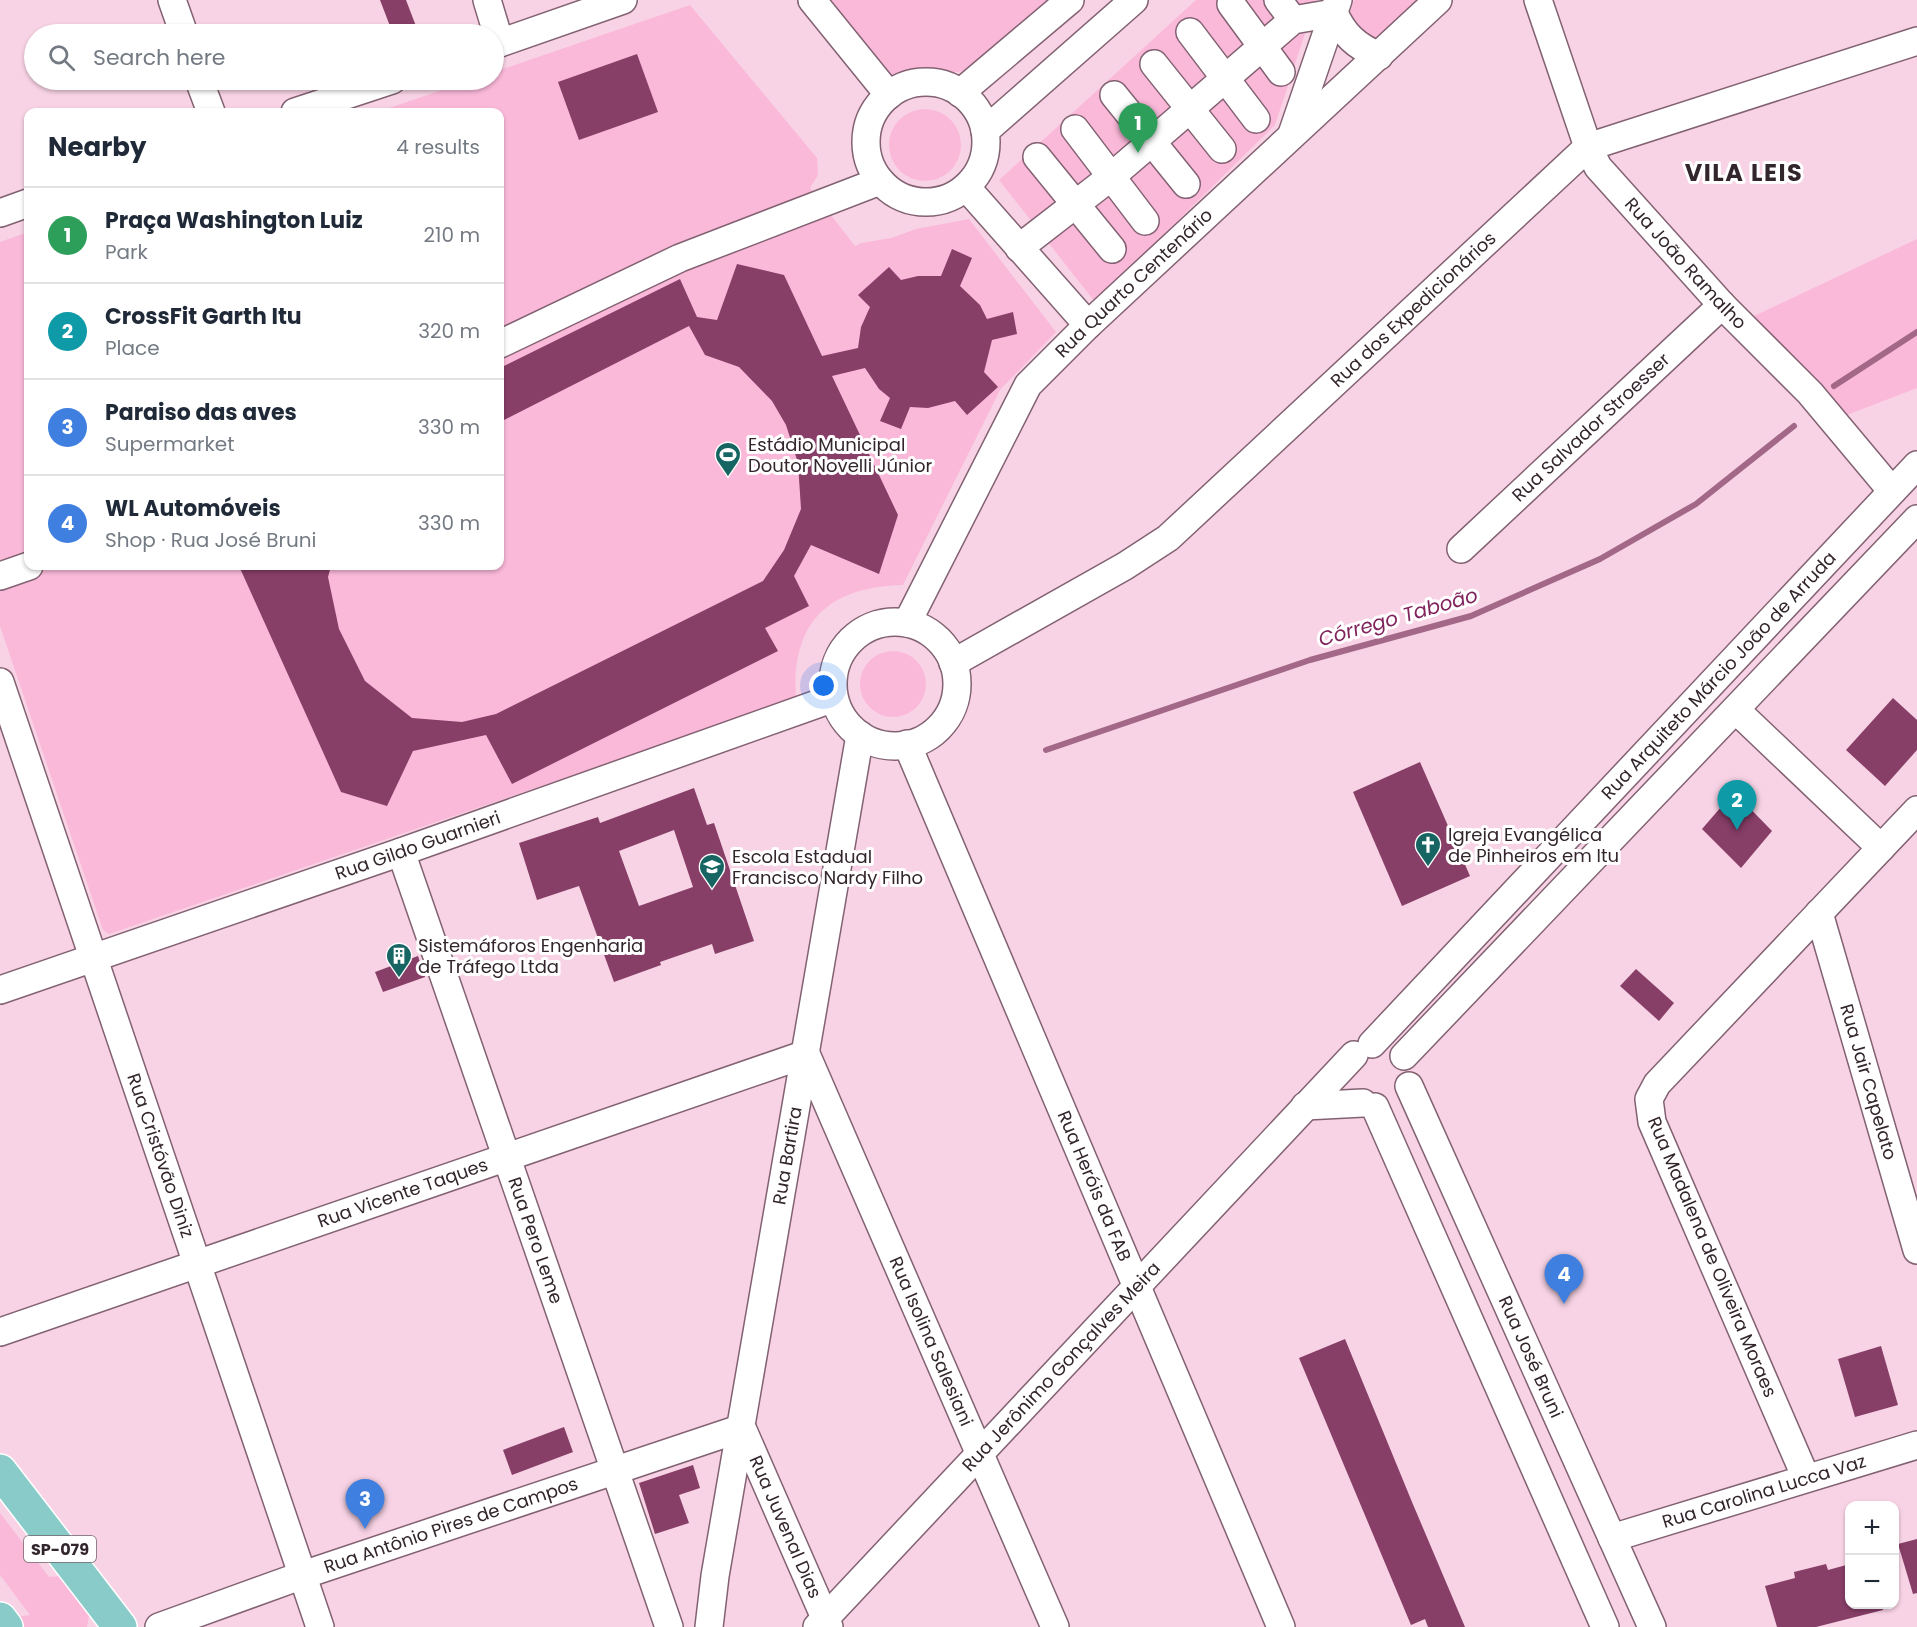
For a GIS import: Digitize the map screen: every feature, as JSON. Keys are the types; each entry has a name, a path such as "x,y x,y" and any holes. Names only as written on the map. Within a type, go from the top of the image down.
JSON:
{"main road":[{"name":"SP-079","path":"0,1471 120,1627"},
{"path":"0,1619 6,1627"}],"street":[{"path":"172,0 180,24"},
{"path":"487,0 492,24"},
{"path":"504,42 623,0"},
{"path":"812,0 889,95"},
{"path":"960,93 1070,0"},
{"name":"Rua Quarto Centenário","path":"907,623 1028,385 1088,326 1438,0"},
{"path":"985,131 1132,1"},
{"name":"Rua João Ramalho","path":"1542,1 1588,147 1598,167 1722,304 1810,393 1892,491"},
{"path":"1231,4 1281,72"},
{"path":"1336,7 1343,33 1358,46 1378,56"},
{"path":"1019,248 1112,176 1263,46 1285,10 1336,7"},
{"path":"1291,138 1336,7"},
{"path":"1190,32 1256,119"},
{"name":"Rua dos Expedicionários","path":"953,663 1125,566 1168,538 1588,147 1917,41"},
{"path":"1154,64 1222,149"},
{"path":"924,82 943,84 960,93 976,109 985,131 985,152 979,171 966,187 950,198 922,202 895,194 880,181 870,165 867,136 876,110 889,95 905,86 924,82"},
{"path":"202,90 209,108"},
{"path":"307,108 362,90"},
{"path":"1114,95 1186,184"},
{"path":"1075,129 1145,221"},
{"path":"1037,157 1112,249"},
{"path":"504,342 680,258 880,181"},
{"path":"966,187 1088,326"},
{"path":"0,213 24,204"},
{"name":"Rua Salvador Stroesser","path":"1461,549 1722,304"},
{"name":"Rua Arquiteto Márcio João de Arruda","path":"1363,1049 1917,465"},
{"name":"Rua Arquiteto Márcio João de Arruda","path":"1404,1056 1917,519"},
{"path":"0,576 24,568"},
{"path":"889,621 907,623 935,637 953,663 956,693 951,708 934,731 907,744 882,744 860,735 840,712 834,698 833,681 836,663 850,641 872,626 889,621"},
{"name":"Rua Cristóvão Diniz","path":"0,682 200,1265 320,1627"},
{"name":"Rua Gildo Guarnieri","path":"0,990 401,852 834,698"},
{"path":"1736,710 1881,848"},
{"name":"Rua Bartira","path":"709,1627 715,1576 860,735"},
{"name":"Rua Heróis da FAB","path":"907,744 1281,1627"},
{"name":"Rua Madalena de Oliveira Moraes","path":"1806,1478 1649,1110 1650,1099 1657,1084 1917,810"},
{"name":"Rua Pero Leme","path":"401,852 669,1627"},
{"name":"Rua Jair Capelato","path":"1819,913 1917,1250"},
{"path":"1305,1106 1369,1105 1395,1103 1409,1086 1411,1076 1404,1056 1390,1046 1363,1049 1349,1064 1349,1086 1369,1105 1605,1627"},
{"name":"Rua Jerônimo Gonçalves Meira","path":"824,1624 1305,1106 1363,1049"},
{"name":"Rua Vicente Taques","path":"0,1332 200,1265 806,1054"},
{"name":"Rua Isolina Salesiani","path":"806,1054 1055,1627"},
{"name":"Rua José Bruni","path":"1409,1086 1652,1627"},
{"name":"Rua Antônio Pires de Campos","path":"159,1627 303,1575 742,1428"},
{"name":"Rua Juvenal Dias","path":"742,1428 824,1624"},
{"name":"Rua Carolina Lucca Vaz","path":"1612,1538 1917,1445"},
{"name":"Rua Bartira","path":"702,1627 715,1576"}],"shaded area":[{"path":"823,0 1055,0 978,64 963,71 951,73 940,69 896,76 883,73"},
{"path":"1196,0 1316,0 1275,125 1095,302 999,180"},
{"path":"1354,0 1422,0 1378,43 1369,42 1348,17"},
{"name":"Estádio Municipal Doutor Novelli Júnior","path":"690,5 817,158 818,175 810,188 855,246 891,238 916,229 969,219 1056,332 1000,390 903,585 876,587 854,593 834,602 819,614 808,630 800,649 796,672 796,699 109,934 103,930 0,626 0,242 24,233 24,570 504,570 504,108 389,108 442,90 504,90 504,69"},
{"path":"925,109 945,115 955,125 961,145 955,165 945,175 925,181 905,175 895,165 889,145 895,125 905,115"},
{"path":"1917,239 1917,388 1847,415 1754,316"},
{"path":"887,651 899,651 911,656 921,666 926,684 924,697 911,712 899,717 887,717 875,712 865,702 860,690 860,678 865,666 875,656"},
{"path":"0,1513 49,1577 72,1575 90,1610 87,1627 15,1627 8,1618 30,1615 0,1575"}],"building":[{"path":"380,0 406,0 415,24 389,24"},
{"path":"637,54 658,112 579,140 558,82"},
{"path":"952,249 972,258 960,286 980,305 987,319 1013,312 1017,334 992,340 984,372 998,387 967,415 955,401 928,408 910,407 901,429 880,421 890,398 879,389 865,368 832,376 898,515 879,574 811,545 794,576 809,606 765,628 778,651 512,784 486,735 413,751 387,806 341,792 241,570 330,570 328,577 339,629 365,681 412,718 462,722 496,714 763,581 784,550 801,509 798,463 786,425 772,401 739,367 705,355 689,326 504,420 504,366 680,279 697,317 717,320 737,264 784,275 822,356 858,348 861,327 870,307 858,295 889,267 901,280 918,276 941,276"},
{"path":"1893,698 1917,720 1917,750 1885,786 1846,750"},
{"path":"1420,762 1470,876 1402,906 1353,792"},
{"path":"694,788 707,825 714,823 754,941 715,954 712,944 660,962 661,965 614,982 579,886 537,900 519,843 598,817 600,823","holes":["674,830 693,887 639,906 619,851"]},
{"path":"1734,792 1772,831 1741,868 1702,829"},
{"name":"Sistemáforos Engenharia de Tráfego Ltda","path":"418,956 425,977 383,992 375,972"},
{"path":"1636,969 1674,1003 1659,1021 1620,986"},
{"path":"1345,1339 1465,1627 1428,1627 1425,1619 1411,1625 1299,1358"},
{"path":"1881,1346 1898,1405 1855,1417 1838,1359"},
{"path":"564,1427 573,1452 512,1475 503,1450"},
{"path":"693,1465 700,1488 679,1495 689,1523 655,1534 639,1483"},
{"path":"1917,1539 1917,1593 1913,1594 1899,1544"},
{"path":"1826,1564 1828,1570 1845,1565 1845,1609 1883,1610 1816,1627 1777,1627 1765,1586 1795,1578 1794,1572"}],"waterway":[{"name":"Córrego Taboão","path":"1834,386 1917,332"},
{"name":"Córrego Taboão","path":"1046,750 1310,660 1471,616 1600,559 1696,504 1794,426"}],"place":[{"name":"Praça Washington Luiz","path":"1138,153"},
{"name":"Estádio Municipal Doutor Novelli Júnior","path":"728,478"},
{"name":"CrossFit Garth Itu","path":"1737,830"},
{"name":"Igreja Evangélica de Pinheiros em Itu","path":"1428,868"},
{"name":"Escola Estadual Francisco Nardy Filho","path":"712,890"},
{"name":"Sistemáforos Engenharia de Tráfego Ltda","path":"399,979"},
{"name":"WL Automóveis","path":"1564,1304"},
{"name":"Paraiso das aves","path":"365,1529"}],"district":[{"name":"VILA LEIS","path":"1744,173"}]}
